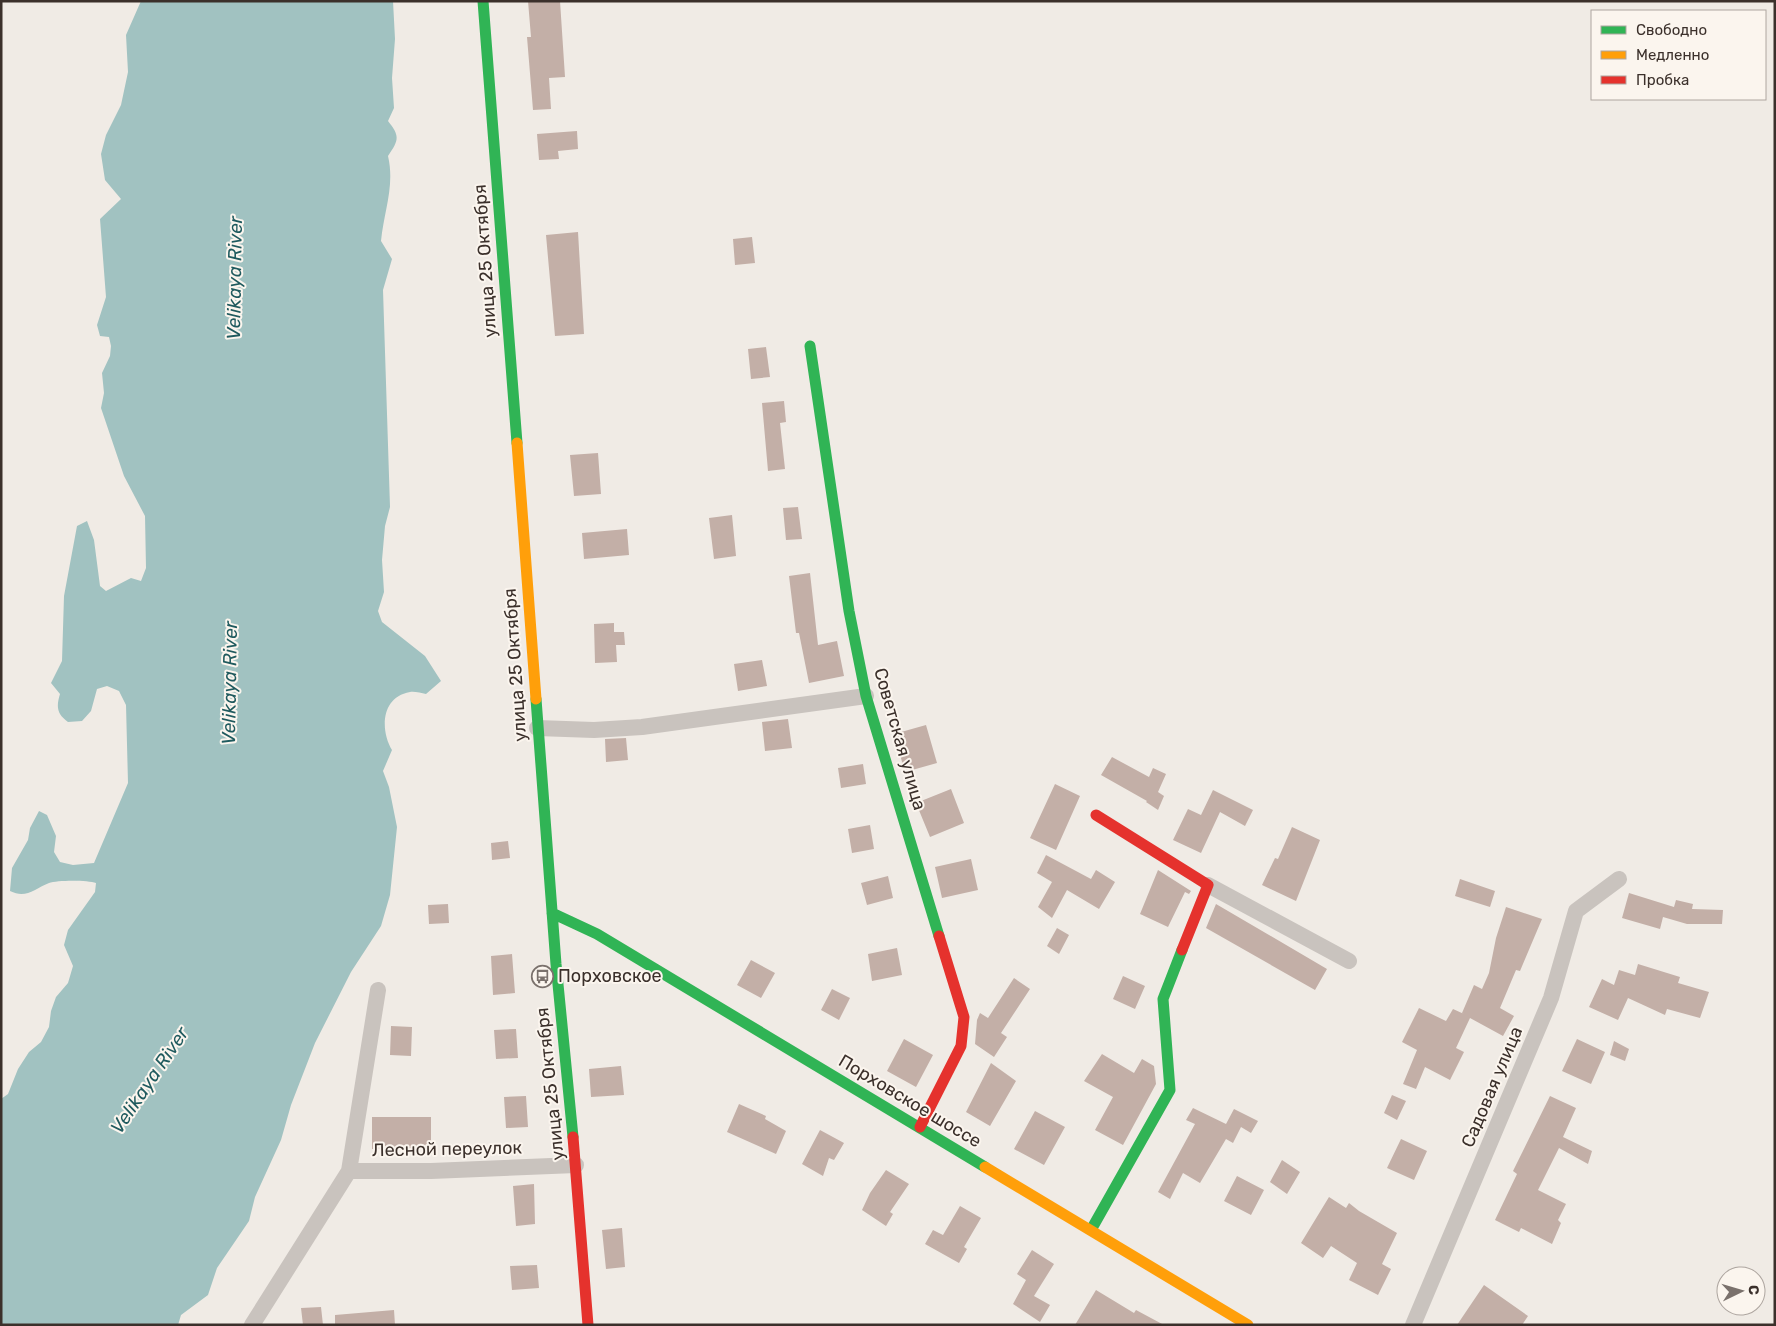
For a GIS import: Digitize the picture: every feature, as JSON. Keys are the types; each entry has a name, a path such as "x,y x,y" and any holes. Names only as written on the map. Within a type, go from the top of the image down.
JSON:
{"main road":[{"name":"улица 25 Октября","path":"484,1 537,728 552,913 576,1165 588,1325"},
{"name":"Советская улица","path":"810,346 849,612 866,696 964,1017 961,1046 920,1127"},
{"path":"1091,1230 1170,1090 1163,999 1208,885 1096,815"},
{"name":"Порховское шоссе","path":"552,913 596,934 1248,1325"}],"street":[{"path":"537,728 594,730 642,726 866,696"},
{"name":"Садовая улица","path":"1413,1325 1551,998 1576,911 1619,879"},
{"path":"1208,885 1349,961"},
{"name":"Лесной переулок","path":"252,1325 349,1171 378,990"},
{"name":"Лесной переулок","path":"349,1171 441,1171 576,1165"}],"water":[{"name":"Velikaya River","path":"141,1 393,1 395,39 392,78 394,108 388,121 395,131 397,138 388,156 390,188 381,241 392,259 383,290 390,507 385,526 382,560 384,592 378,611 382,622 425,656 441,681 426,694 412,692 400,695 388,707 385,724 388,742 392,750 383,771 389,787 397,827 390,895 381,926 351,972 315,1043 291,1105 281,1140 255,1197 249,1221 217,1268 208,1295 181,1315 178,1325 1,1325 1,1099 8,1094 18,1069 29,1052 41,1042 49,1027 51,1011 56,997 68,983 73,966 64,945 68,930 95,892 96,883 80,881 53,882 21,894 10,891 12,868 28,840 30,828 39,811 47,815 56,836 54,852 60,862 73,865 94,863 128,783 126,705 119,691 107,686 97,689 91,711 82,721 68,722 60,713 58,706 60,694 51,683 62,661 64,596 77,526 87,521 94,540 100,586 106,591 131,578 141,581 146,568 145,516 124,476 101,408 104,393 102,373 110,356 111,346 109,337 100,336 97,325 106,297 100,219 121,199 105,180 101,154 106,135 121,105 128,72 126,35"}],"building":[{"path":"528,1 560,1 565,77 549,78 551,109 533,110 527,37 531,37"},
{"path":"577,131 578,149 558,151 559,159 539,160 537,134"},
{"path":"578,232 584,334 555,336 546,235"},
{"path":"752,237 755,263 735,265 733,239"},
{"path":"766,347 770,377 751,379 748,349"},
{"path":"784,401 786,422 780,423 785,469 768,471 762,403"},
{"path":"598,453 601,494 574,496 570,455"},
{"path":"798,507 802,539 786,540 783,508"},
{"path":"732,515 736,556 714,559 709,518"},
{"path":"627,529 629,555 584,559 582,533"},
{"path":"810,573 818,645 837,641 844,676 809,683 799,633 796,633 789,576"},
{"path":"614,623 614,632 624,632 625,645 616,645 617,662 595,663 594,624"},
{"path":"762,660 767,686 738,691 734,664"},
{"path":"788,719 792,748 765,751 762,722"},
{"path":"926,725 937,763 905,772 894,734"},
{"path":"626,738 628,760 606,762 605,739"},
{"path":"1112,757 1149,777 1153,768 1166,774 1158,792 1164,796 1158,810 1147,801 1101,775"},
{"path":"863,764 866,784 841,788 838,768"},
{"path":"1055,784 1080,796 1056,850 1030,838"},
{"path":"951,789 964,823 930,837 916,803"},
{"path":"1213,790 1253,810 1245,826 1220,812 1201,853 1173,840 1188,809 1201,815"},
{"path":"870,825 874,849 852,853 848,829"},
{"path":"1292,827 1320,840 1296,901 1262,885 1275,858 1278,859"},
{"path":"508,841 510,858 492,860 491,843"},
{"path":"1046,855 1091,879 1096,870 1115,882 1099,909 1067,890 1052,918 1038,907 1052,882 1037,873"},
{"path":"971,859 978,890 942,898 935,867"},
{"path":"1158,870 1191,891 1189,894 1185,892 1168,927 1140,914"},
{"path":"888,876 893,898 867,905 861,883"},
{"path":"1460,879 1495,891 1490,907 1455,896"},
{"path":"1629,893 1674,907 1676,900 1693,904 1692,909 1723,910 1722,924 1687,924 1663,917 1660,929 1622,918"},
{"path":"448,904 449,923 429,924 428,905"},
{"path":"1216,904 1327,969 1315,990 1206,928"},
{"path":"1506,907 1542,919 1520,971 1516,970 1500,1008 1514,1016 1503,1036 1470,1018 1456,1048 1464,1052 1450,1080 1425,1067 1416,1089 1403,1084 1417,1050 1402,1042 1419,1008 1446,1021 1453,1009 1464,1014 1462,1013 1474,985 1482,989 1489,973 1496,938"},
{"path":"1057,928 1069,935 1059,954 1047,946"},
{"path":"897,948 902,975 872,981 868,954"},
{"path":"512,954 515,993 493,995 491,956"},
{"path":"751,960 775,973 761,998 737,985"},
{"path":"1638,964 1680,977 1678,983 1709,992 1700,1018 1667,1009 1665,1015 1628,998 1618,1020 1589,1007 1602,979 1614,985 1619,970 1635,975"},
{"path":"1123,976 1145,986 1135,1009 1113,999"},
{"path":"1014,978 1030,989 1001,1033 1007,1037 994,1057 975,1044 977,1020 980,1013 988,1018"},
{"path":"832,989 850,998 839,1020 821,1010"},
{"path":"391,1026 412,1027 411,1056 390,1055"},
{"path":"516,1029 518,1058 496,1059 494,1030"},
{"path":"904,1039 933,1055 916,1087 887,1071"},
{"path":"1577,1039 1605,1052 1591,1084 1562,1071"},
{"path":"1614,1041 1629,1049 1625,1061 1610,1055"},
{"path":"1102,1054 1134,1073 1142,1059 1154,1066 1156,1084 1123,1145 1095,1130 1113,1097 1084,1081"},
{"path":"991,1063 1016,1081 990,1126 966,1112"},
{"path":"621,1066 624,1095 591,1097 589,1069"},
{"path":"1392,1095 1406,1101 1397,1120 1384,1113"},
{"path":"526,1096 528,1127 506,1128 504,1097"},
{"path":"1550,1096 1576,1108 1563,1137 1592,1151 1588,1164 1559,1148 1538,1190 1566,1204 1558,1220 1561,1223 1552,1244 1521,1228 1519,1232 1495,1220 1517,1174 1513,1171"},
{"path":"739,1104 766,1116 765,1119 786,1131 776,1154 727,1132"},
{"path":"1193,1108 1226,1124 1234,1109 1258,1121 1251,1133 1241,1127 1233,1143 1226,1139 1200,1183 1183,1173 1170,1199 1158,1192 1195,1124 1186,1120"},
{"path":"1035,1111 1065,1127 1044,1165 1014,1149"},
{"path":"372,1117 431,1117 431,1149 372,1149"},
{"path":"820,1130 844,1143 834,1160 829,1158 823,1176 802,1164"},
{"path":"1401,1139 1427,1151 1414,1180 1387,1168"},
{"path":"1282,1160 1300,1172 1287,1194 1270,1182"},
{"path":"886,1170 909,1184 890,1212 893,1214 886,1226 862,1210 870,1193"},
{"path":"1237,1176 1264,1190 1251,1215 1224,1201"},
{"path":"534,1184 535,1224 516,1226 513,1186"},
{"path":"1329,1197 1346,1208 1349,1203 1397,1233 1382,1264 1391,1269 1378,1295 1349,1280 1357,1263 1331,1246 1323,1258 1301,1243"},
{"path":"960,1206 981,1218 964,1247 967,1249 959,1263 925,1244 933,1230 943,1235"},
{"path":"622,1228 625,1267 606,1269 602,1230"},
{"path":"1032,1250 1054,1264 1034,1296 1050,1305 1040,1322 1013,1304 1026,1280 1017,1274"},
{"path":"537,1265 539,1288 512,1290 510,1266"},
{"path":"1484,1285 1528,1316 1522,1325 1457,1325"},
{"path":"1096,1290 1134,1313 1136,1310 1164,1325 1075,1325"},
{"path":"321,1307 323,1325 303,1325 301,1308"},
{"path":"394,1310 395,1325 335,1325 335,1315"}],"traffic: fast":[{"path":"483,1 517,443"},
{"path":"810,346 849,611 866,696 939,936"},
{"path":"536,699 556,964 573,1137"},
{"path":"552,913 597,934 985,1167"},
{"path":"1091,1230 1170,1090 1163,999 1182,950"}],"traffic: slow":[{"path":"517,443 536,699"},
{"path":"985,1167 1248,1325"}],"traffic: jam":[{"path":"1096,815 1208,885 1182,950"},
{"path":"920,1127 961,1046 964,1017 939,936"},
{"path":"573,1137 588,1325"}],"place":[{"name":"Порховское","path":"542,976"}]}
